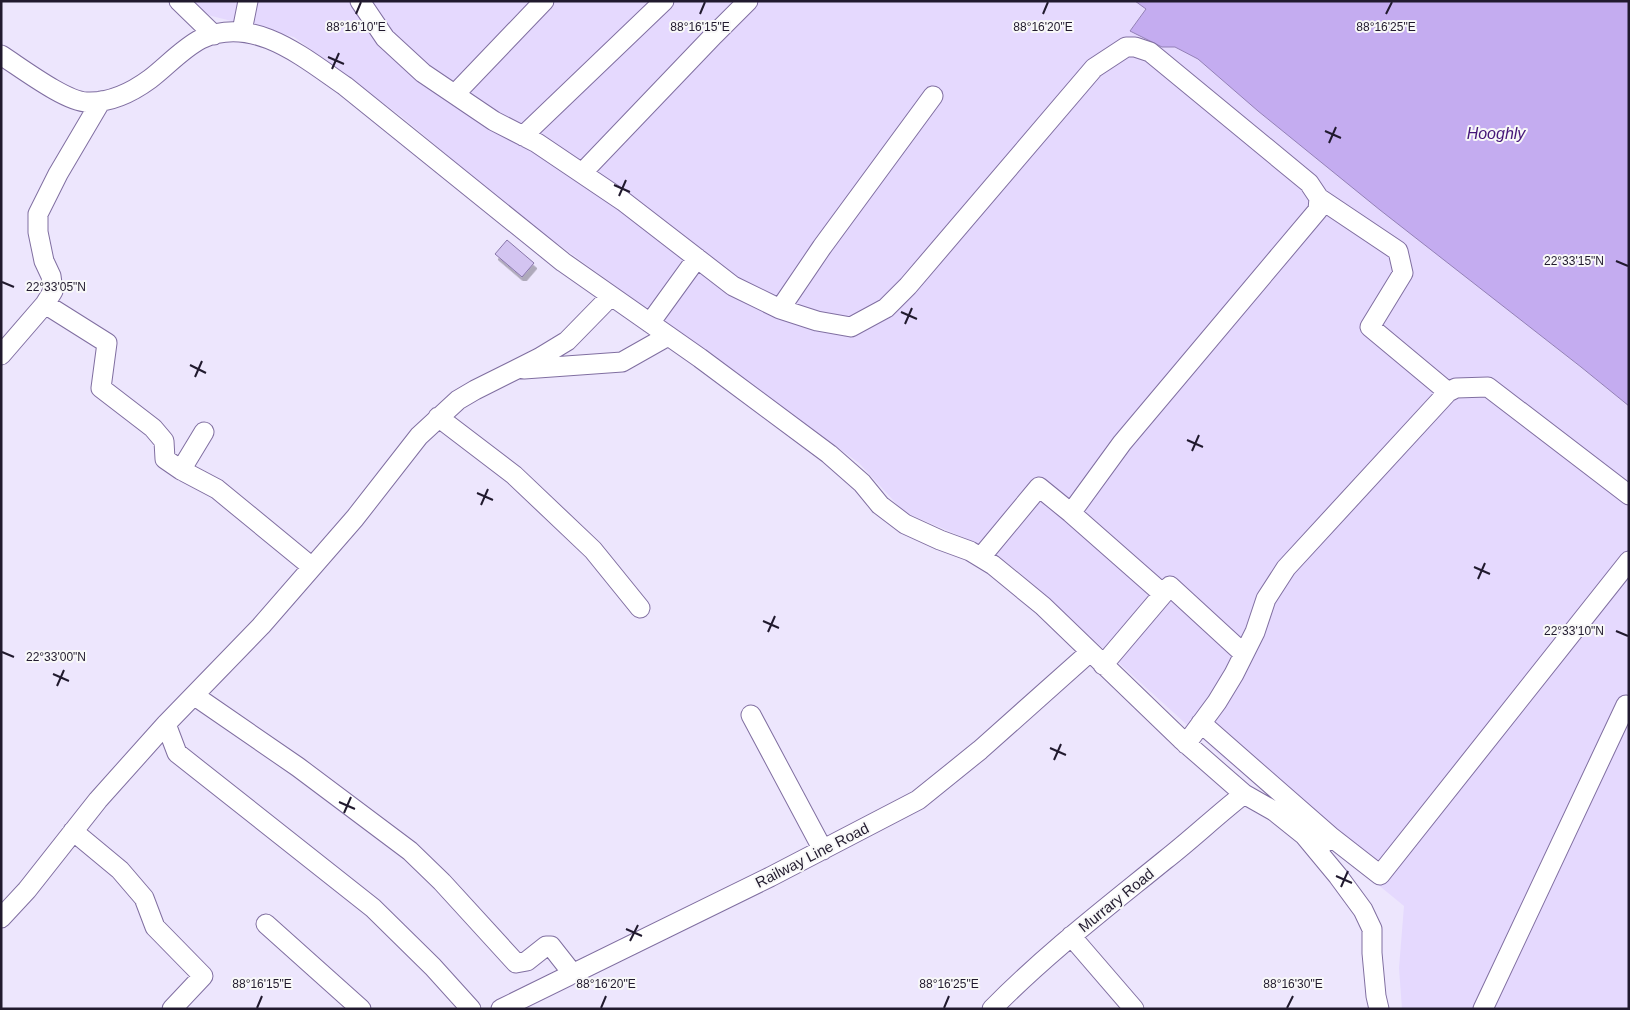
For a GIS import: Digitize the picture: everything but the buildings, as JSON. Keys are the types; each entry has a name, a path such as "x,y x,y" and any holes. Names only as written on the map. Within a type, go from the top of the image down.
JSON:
{"street":[{"path":"179,1 214,35"},
{"path":"242,31 248,1"},
{"path":"360,1 385,38 423,73 494,121 537,143 623,201 733,286 780,309 817,321 851,327 886,308 908,286 1094,68 1126,47 1135,47 1150,52 1309,183 1319,198 1398,251 1403,274 1370,327 1448,392"},
{"path":"455,94 544,1"},
{"path":"523,136 664,1"},
{"path":"582,173 748,1"},
{"path":"1,55 61,93 85,103 101,102 133,91 200,40 222,32 242,31 274,41 310,62 345,86 563,262 668,336 828,454 862,483 880,505 906,524 981,557 993,565 1044,606 1186,744 1244,794 1274,811 1304,835 1363,910 1372,929 1373,970 1379,1009"},
{"path":"780,309 822,247 933,96"},
{"path":"1,355 45,304 53,291 51,276 44,261 38,232 38,214 58,174 101,102"},
{"path":"1071,513 1122,444 1318,210 1319,198"},
{"path":"650,324 697,258"},
{"path":"1,918 27,890 98,800 166,724 261,626 355,518 419,436 458,400 540,358 567,340 611,296"},
{"path":"45,304 107,343 101,388 153,428 164,441 166,459 181,470 217,489 312,567"},
{"path":"514,370 622,362 668,336"},
{"path":"1186,744 1217,702 1255,632 1266,599 1286,568 1448,392 1456,388 1488,387 1629,495"},
{"path":"438,417 514,476 593,550 640,608"},
{"path":"181,470 204,432"},
{"path":"981,557 1039,487 1163,594 1170,586 1244,654"},
{"path":"1201,723 1330,836 1380,875 1629,561"},
{"name":"Railway Line Road","path":"501,1009 823,850 918,800 1096,658 1163,594"},
{"path":"195,696 298,767 410,851 442,882 516,963 527,961 546,946 551,946 573,974"},
{"path":"1483,1009 1626,705"},
{"path":"751,715 823,850"},
{"path":"166,724 177,753 373,908 433,967 471,1009"},
{"name":"Murrary Road","path":"992,1009 1071,936 1244,794"},
{"path":"74,831 120,870 144,898 155,928 203,976 172,1009"},
{"path":"1317,851 1330,836"},
{"path":"266,924 362,1009"},
{"path":"1071,936 1134,1009"}],"shaded area":[{"path":"190,1 1135,1 1146,8 1130,30 1162,47 1175,47 1198,59 1258,111 1629,406 1629,1009 1402,1009 1399,968 1404,906 1219,754 1019,572 986,547 904,512 859,463 518,215 402,117 294,37 204,14"}],"water":[{"name":"Hooghly","path":"1135,1 1629,1 1629,406 1380,210 1258,111 1198,59 1175,47 1162,47 1130,31 1146,9"}]}
